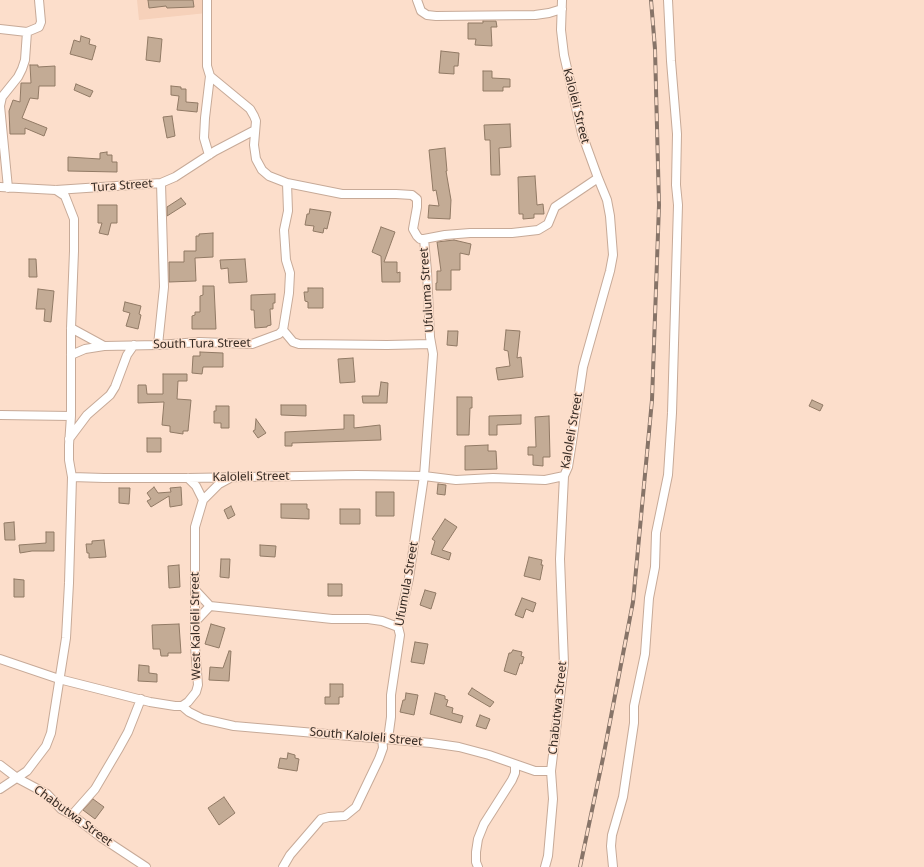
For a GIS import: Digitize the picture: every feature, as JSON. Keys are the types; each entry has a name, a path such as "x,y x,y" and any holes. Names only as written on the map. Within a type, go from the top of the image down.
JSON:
{"street":[{"path":"0,29 27,32 40,26 39,0"},
{"path":"207,0 206,50 207,66 210,76 204,138 209,155"},
{"path":"417,0 421,11 426,15 436,16 535,15 562,9"},
{"name":"Kaloleli Street","path":"72,477 188,478 357,475 424,476 456,480 493,478 545,480 564,476 569,462 584,362 609,277 613,255 608,205 582,134 564,55 561,30 562,0"},
{"path":"613,867 612,840 616,817 623,797 634,723 634,706 645,654 649,598 655,567 656,533 668,475 672,413 678,205 676,185 677,134 672,84 668,0"},
{"path":"4,188 0,106 2,96 18,77 22,69 25,60 27,32"},
{"name":"Ufuluma Street","path":"210,76 250,109 256,121 254,145 256,159 262,170 273,178 287,183 342,194 396,194 415,196 417,202 413,228 417,236 424,240 428,307 433,354 424,476"},
{"name":"Tura Street","path":"4,188 56,190 161,183 175,177 227,143 255,130"},
{"path":"424,240 470,233 512,233 538,230 548,224 555,207 598,178"},
{"path":"158,345 164,287 161,183"},
{"path":"287,183 288,211 284,230 286,260 290,273 289,293 283,330 292,342 299,344 431,344"},
{"path":"0,789 26,771 46,746 51,733 66,638 72,477 69,460 69,439 71,416 71,328 74,219 65,196 56,190"},
{"name":"South Tura Street","path":"71,328 83,336 104,346 158,345 199,342 252,344 279,334 283,330"},
{"path":"69,439 87,416 110,395 115,387 127,355 134,345"},
{"path":"71,355 85,349 104,346"},
{"path":"0,415 71,416"},
{"name":"Ufumula Street","path":"283,867 290,855 321,819 344,816 356,807 379,759 391,717 391,695 400,635 398,627 409,578 424,476"},
{"name":"Chabutwa Street","path":"545,867 548,856 553,799 551,771 564,664 560,559 564,476"},
{"path":"188,478 196,486 203,500 219,484 231,477"},
{"name":"West Kaloleli Street","path":"182,706 188,702 196,692 198,685 194,646 194,608 196,591 195,527 203,500"},
{"path":"196,591 210,606 313,617 368,619 382,621 398,627"},
{"path":"195,622 210,606"},
{"path":"0,659 60,679 166,705 182,706"},
{"path":"72,815 95,789 128,732 141,699"},
{"name":"South Kaloleli Street","path":"182,706 189,712 203,719 234,726 385,738 459,747 489,755 515,765 535,770 551,771"},
{"name":"Chabutwa Street","path":"0,765 17,778 47,794 62,810 72,815 102,838 146,867"},
{"path":"478,867 476,862 476,852 478,839 484,824 512,780 515,773 515,765"}],"shaded area":[{"path":"137,0 206,0 207,13 139,20"}],"building":[{"path":"148,0 193,0 194,7 167,8 166,6 149,8"},
{"path":"483,21 496,21 497,27 491,27 492,46 475,45 476,39 468,39 468,23 483,23"},
{"path":"81,36 90,39 89,44 96,46 92,60 70,54 74,40 80,42"},
{"path":"148,37 162,39 160,62 146,60"},
{"path":"441,51 459,53 458,66 454,66 454,74 439,73"},
{"path":"30,65 38,65 38,67 55,66 55,86 39,86 38,99 30,98 22,118 47,128 44,136 25,128 25,134 10,134 9,111 13,100 20,102 21,83 31,83"},
{"path":"483,71 492,71 492,78 510,79 510,87 503,87 503,91 483,91"},
{"path":"76,84 93,91 90,97 74,90"},
{"path":"171,86 186,89 186,102 198,103 197,112 177,110 179,96 171,95"},
{"path":"172,116 175,136 167,138 163,117"},
{"path":"510,124 511,147 499,148 500,175 491,175 490,140 485,140 484,125"},
{"path":"445,148 446,171 451,200 450,219 428,218 429,205 439,206 436,190 433,191 429,150"},
{"path":"107,152 107,155 112,155 112,162 117,162 117,172 68,171 68,157 100,159 100,153"},
{"path":"535,176 537,205 543,204 544,214 534,214 534,218 523,219 523,214 519,214 518,177"},
{"path":"181,198 186,204 167,216 167,207"},
{"path":"98,205 117,205 117,223 111,223 108,235 99,233 102,223 98,223"},
{"path":"310,209 331,212 327,229 324,228 323,233 313,231 314,226 305,225 307,214 309,214"},
{"path":"381,227 395,232 384,262 397,262 397,273 400,272 400,282 382,282 381,256 372,252"},
{"path":"213,233 213,257 195,258 196,281 169,282 169,262 184,262 184,251 196,251 196,236 199,236 199,234"},
{"path":"454,240 471,244 469,255 460,253 460,270 451,270 451,290 436,290 437,271 441,271 437,242"},
{"path":"29,259 36,259 37,277 29,277"},
{"path":"245,259 247,282 229,283 228,268 221,269 220,260"},
{"path":"203,286 214,286 216,329 192,329 192,316 195,315 195,312 200,312 200,296 203,295"},
{"path":"308,288 323,288 323,308 308,308 308,302 305,301 304,292 308,292"},
{"path":"38,289 54,291 51,322 44,321 45,309 36,309"},
{"path":"275,294 273,309 270,309 271,325 267,327 255,328 254,310 251,310 251,295"},
{"path":"125,302 141,306 138,329 126,326 130,313 123,311"},
{"path":"506,330 520,331 517,358 521,357 523,377 498,380 496,368 510,366 508,351 504,350"},
{"path":"448,331 458,331 457,346 447,345"},
{"path":"200,352 223,353 223,367 203,367 202,374 192,373 193,356 200,356"},
{"path":"353,358 355,382 340,383 338,359"},
{"path":"163,374 187,374 187,381 178,381 177,399 191,400 188,431 183,431 183,434 170,432 170,426 162,425 164,402 138,403 138,385 146,385 147,394 163,394"},
{"path":"381,382 388,383 387,403 363,403 362,396 379,396"},
{"path":"457,397 472,397 469,435 457,435"},
{"path":"812,400 823,405 820,411 809,406"},
{"path":"281,405 306,405 306,416 281,415"},
{"path":"216,406 229,406 229,428 221,428 221,423 214,423 214,411 216,411"},
{"path":"344,415 354,415 354,428 380,425 381,440 292,443 292,446 285,446 285,432 344,429"},
{"path":"521,415 521,424 497,425 497,435 489,435 489,416"},
{"path":"549,416 550,457 543,457 543,466 533,465 533,455 528,455 528,447 536,447 535,417"},
{"path":"256,419 266,433 258,438 253,431 255,430"},
{"path":"147,438 161,438 161,452 147,452"},
{"path":"488,445 488,451 496,451 497,469 465,470 465,446"},
{"path":"438,484 446,485 445,495 437,494"},
{"path":"154,487 158,493 171,492 170,488 181,487 182,505 170,507 169,496 151,507 147,501 151,499 147,493"},
{"path":"119,488 130,488 129,504 119,503"},
{"path":"376,492 394,492 394,516 376,516"},
{"path":"281,504 307,504 307,509 309,509 309,519 281,518"},
{"path":"231,506 235,515 228,519 224,510"},
{"path":"340,509 360,509 360,524 340,524"},
{"path":"445,519 457,527 442,550 451,553 449,560 431,554 435,541 432,539"},
{"path":"14,522 15,540 5,540 4,523"},
{"path":"46,532 54,532 54,551 32,551 20,553 19,545 46,543"},
{"path":"104,540 106,557 89,558 86,544 92,544 92,541"},
{"path":"260,545 276,546 275,557 260,556"},
{"path":"529,557 542,560 541,565 543,565 540,580 524,576"},
{"path":"221,559 230,559 229,578 220,577"},
{"path":"179,565 180,587 169,588 168,566"},
{"path":"14,579 24,580 24,597 14,597"},
{"path":"328,584 342,584 342,596 328,596"},
{"path":"425,590 436,593 431,609 420,605"},
{"path":"522,598 536,603 533,612 526,609 523,618 515,615"},
{"path":"179,624 181,653 168,653 168,656 161,656 160,649 153,649 152,625"},
{"path":"211,624 225,628 219,648 205,644"},
{"path":"415,642 428,644 424,664 411,662"},
{"path":"513,650 522,652 521,656 524,657 522,664 520,663 516,675 504,671 509,653"},
{"path":"229,651 231,651 229,681 209,680 210,667 223,668"},
{"path":"139,665 149,666 149,673 157,674 157,682 138,681"},
{"path":"330,684 343,684 343,697 339,697 339,704 325,704 325,697 330,697"},
{"path":"472,688 494,702 490,707 468,694"},
{"path":"406,693 418,695 414,715 400,712"},
{"path":"435,693 445,696 445,699 448,700 446,706 453,708 452,713 463,716 461,723 430,714"},
{"path":"480,715 490,719 486,729 476,726"},
{"path":"288,753 295,755 295,758 299,759 297,771 278,768 280,758 287,759"},
{"path":"224,797 235,813 219,825 208,808"},
{"path":"93,799 104,807 95,819 83,810"}],"railway":[{"path":"580,867 633,602 652,400 659,205 655,49 651,0"}]}
